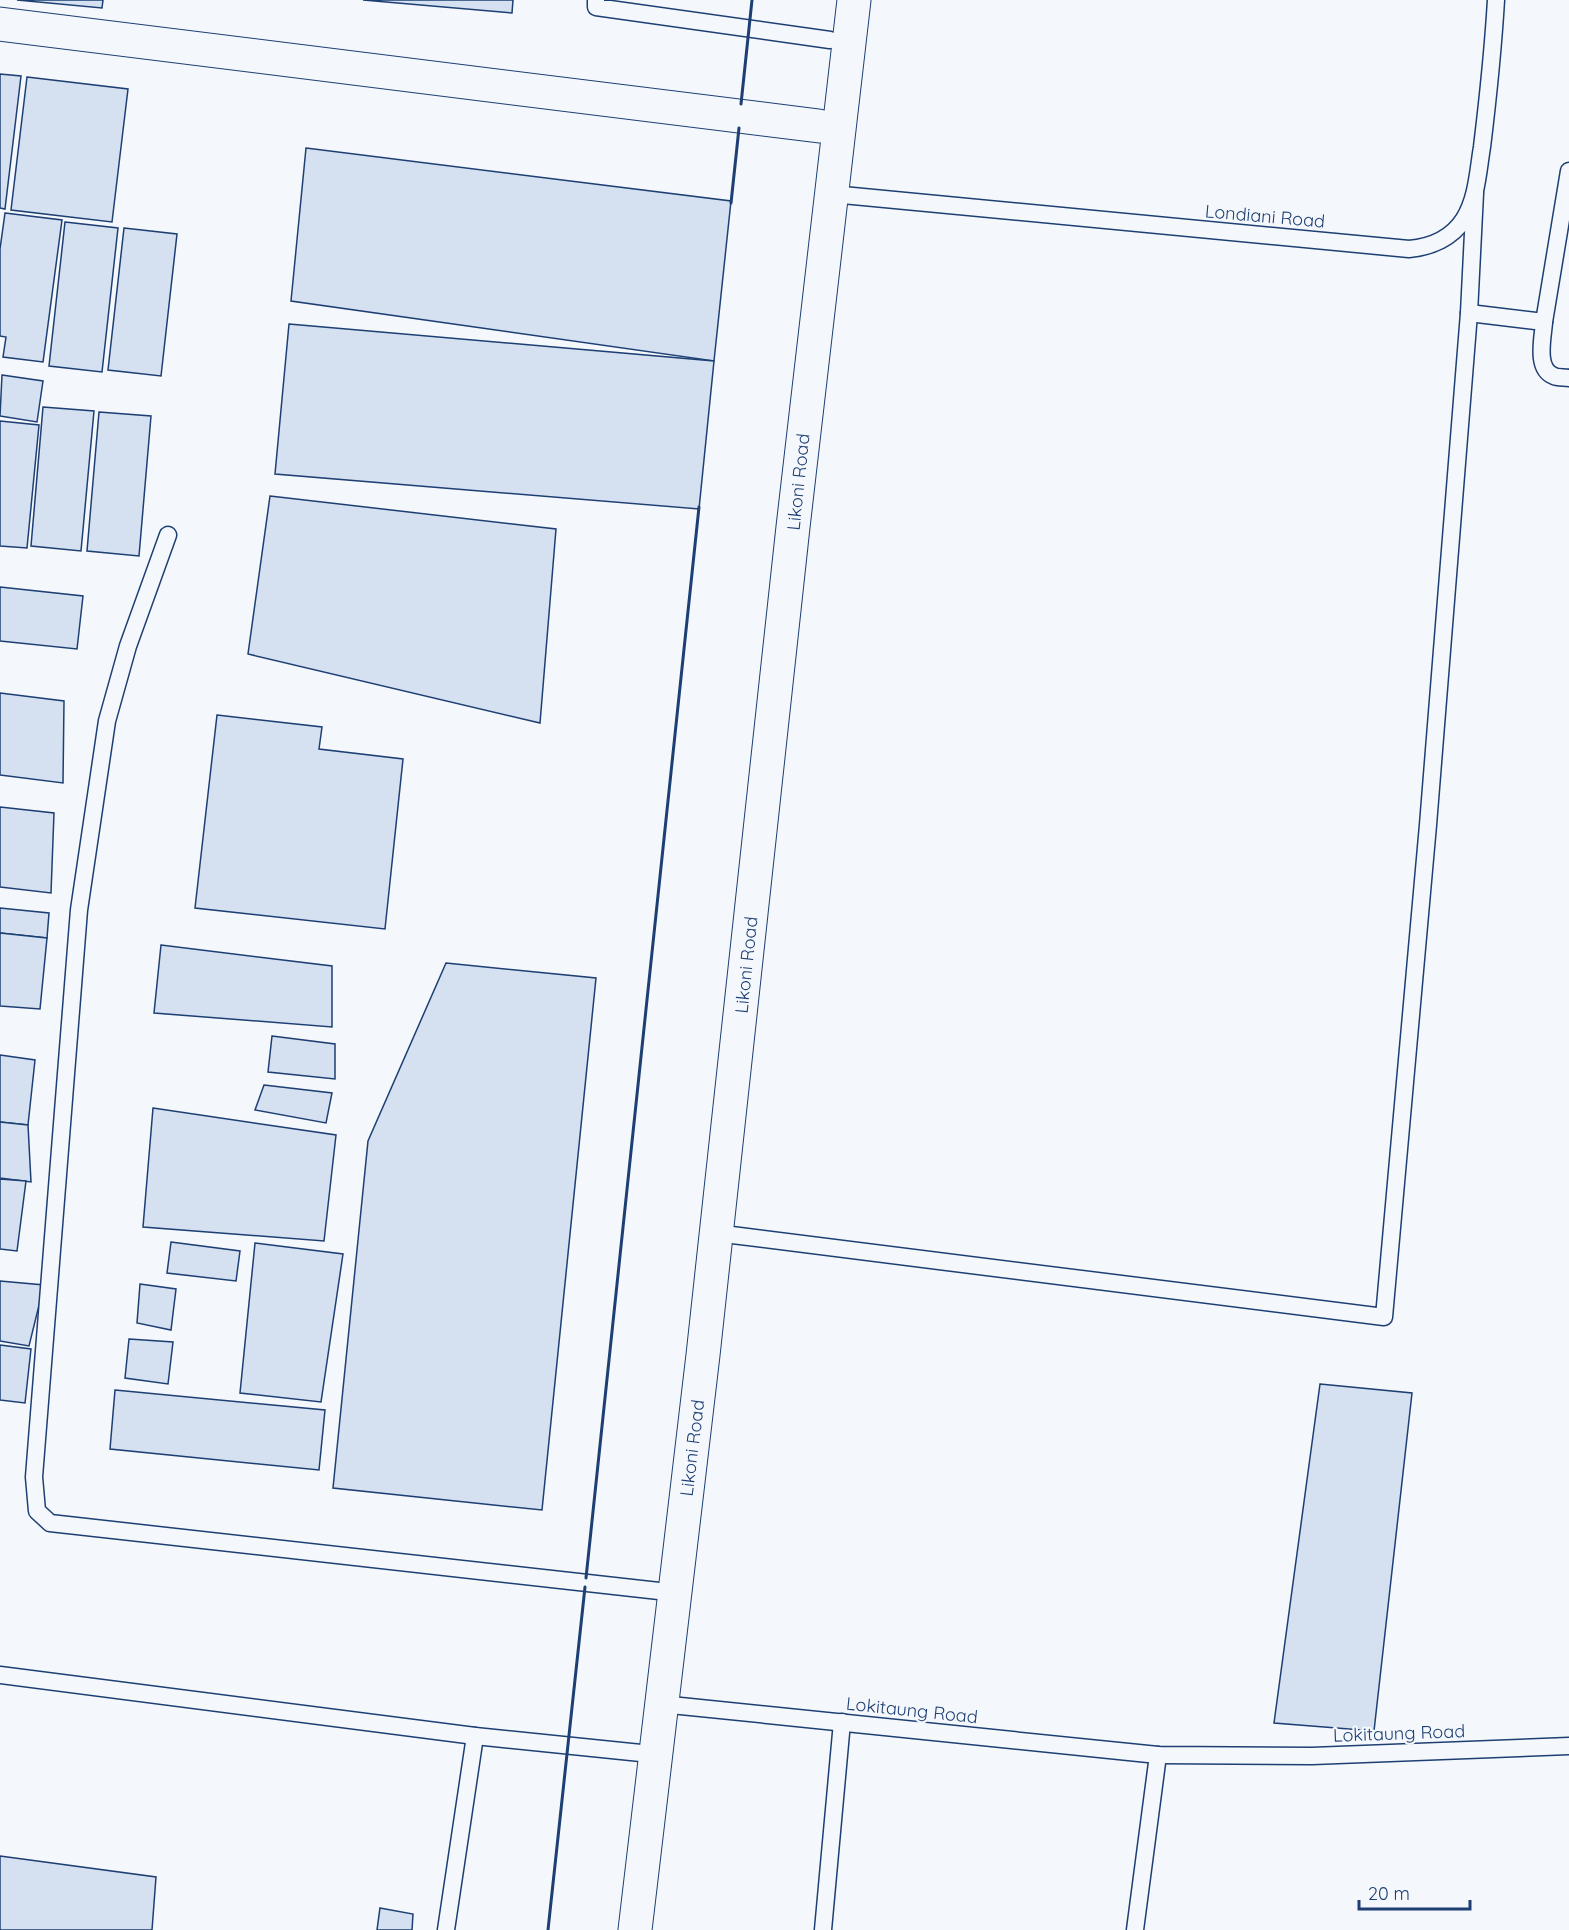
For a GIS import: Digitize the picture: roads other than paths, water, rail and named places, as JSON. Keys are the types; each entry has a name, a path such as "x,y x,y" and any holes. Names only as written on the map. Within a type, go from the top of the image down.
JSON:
{"street":[{"name":"Likoni Road","path":"634,1930 661,1704 707,1231 808,314 819,126 836,0"},
{"name":"Likoni Road","path":"808,314 831,194 854,0"},
{"path":"0,24 819,126"},
{"name":"Likoni Road","path":"620,1930 659,1591 707,1231"}],"lane":[{"path":"596,0 596,7 830,40"},
{"name":"Londiani Road","path":"831,194 1409,249 1426,247 1446,237 1463,219 1475,193 1490,87 1496,0"},
{"path":"1569,171 1544,322 1542,352 1544,367 1553,376 1569,378"},
{"path":"707,1231 1384,1317 1428,825 1469,313 1475,193"},
{"path":"1469,313 1544,322"},
{"path":"168,535 128,646 107,721 79,910 34,1477 37,1511 50,1523 659,1591"},
{"path":"0,1675 475,1736 641,1753"},
{"name":"Lokitaung Road","path":"661,1704 1158,1755 1312,1756 1569,1746"},
{"path":"824,1930 842,1722"},
{"path":"446,1930 475,1736"},
{"path":"1135,1930 1158,1755"}]}
